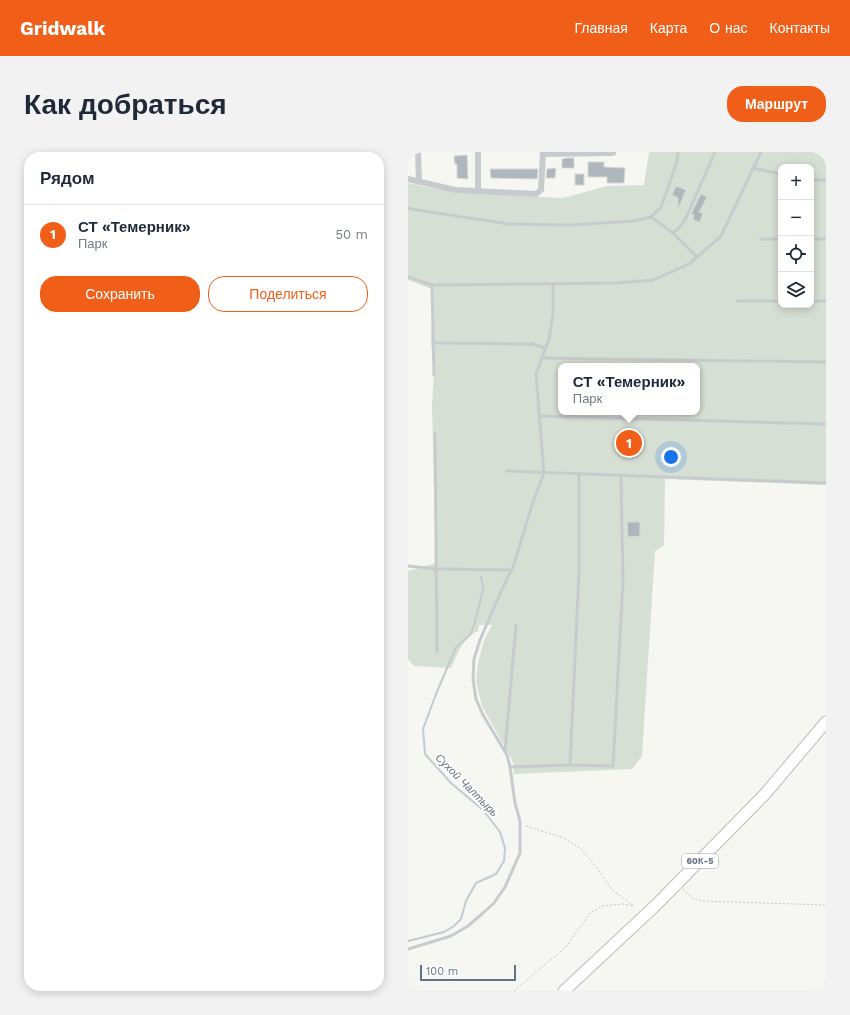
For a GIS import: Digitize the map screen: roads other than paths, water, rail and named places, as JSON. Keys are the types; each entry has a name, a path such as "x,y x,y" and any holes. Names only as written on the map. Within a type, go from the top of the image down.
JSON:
{"highway":[{"name":"60К-5","path":"564,991 656,904 760,799 826,722"},
{"name":"60К-5","path":"576,991 683,889 771,799 826,734"}],"street":[{"path":"418,152 418,182"},
{"path":"478,152 478,190"},
{"path":"408,179 455,190 536,194 541,190 543,153 613,152"}],"lane":[{"path":"408,208 509,224 569,225 634,221 651,217 661,207 677,162 678,152"},
{"path":"673,233 685,220 715,152"},
{"path":"408,277 432,285 618,283 653,280 689,264 721,236 761,152"},
{"path":"753,168 778,173"},
{"path":"814,180 826,180"},
{"path":"651,217 673,233 697,256"},
{"path":"761,239 778,239"},
{"path":"814,239 826,239"},
{"path":"408,949 451,936 468,926 494,902 505,887 520,853 520,825 510,767 505,751 483,715 476,699 473,680 474,659 480,640 511,570 544,473 536,374 549,339 553,314 553,284"},
{"path":"432,285 434,375"},
{"path":"736,301 778,301"},
{"path":"814,301 826,302"},
{"path":"433,343 532,344 545,348"},
{"path":"542,358 826,362"},
{"path":"540,416 826,424"},
{"path":"435,434 437,652"},
{"path":"507,471 826,483"},
{"path":"570,765 579,572 579,474"},
{"path":"510,767 570,765 613,766 623,581 621,476"},
{"path":"408,566 436,569 511,570"},
{"path":"505,751 516,625"}],"waterway":[{"name":"Сухой Чалтырь","path":"408,941 444,932 454,926 461,919 466,901 476,883 496,874 504,861 505,848 500,832 483,810 451,783 425,754 423,729 456,647 470,635 474,626 483,590 481,576"}],"place":[{"name":"СТ «Темерник»","path":"629,443"}]}
